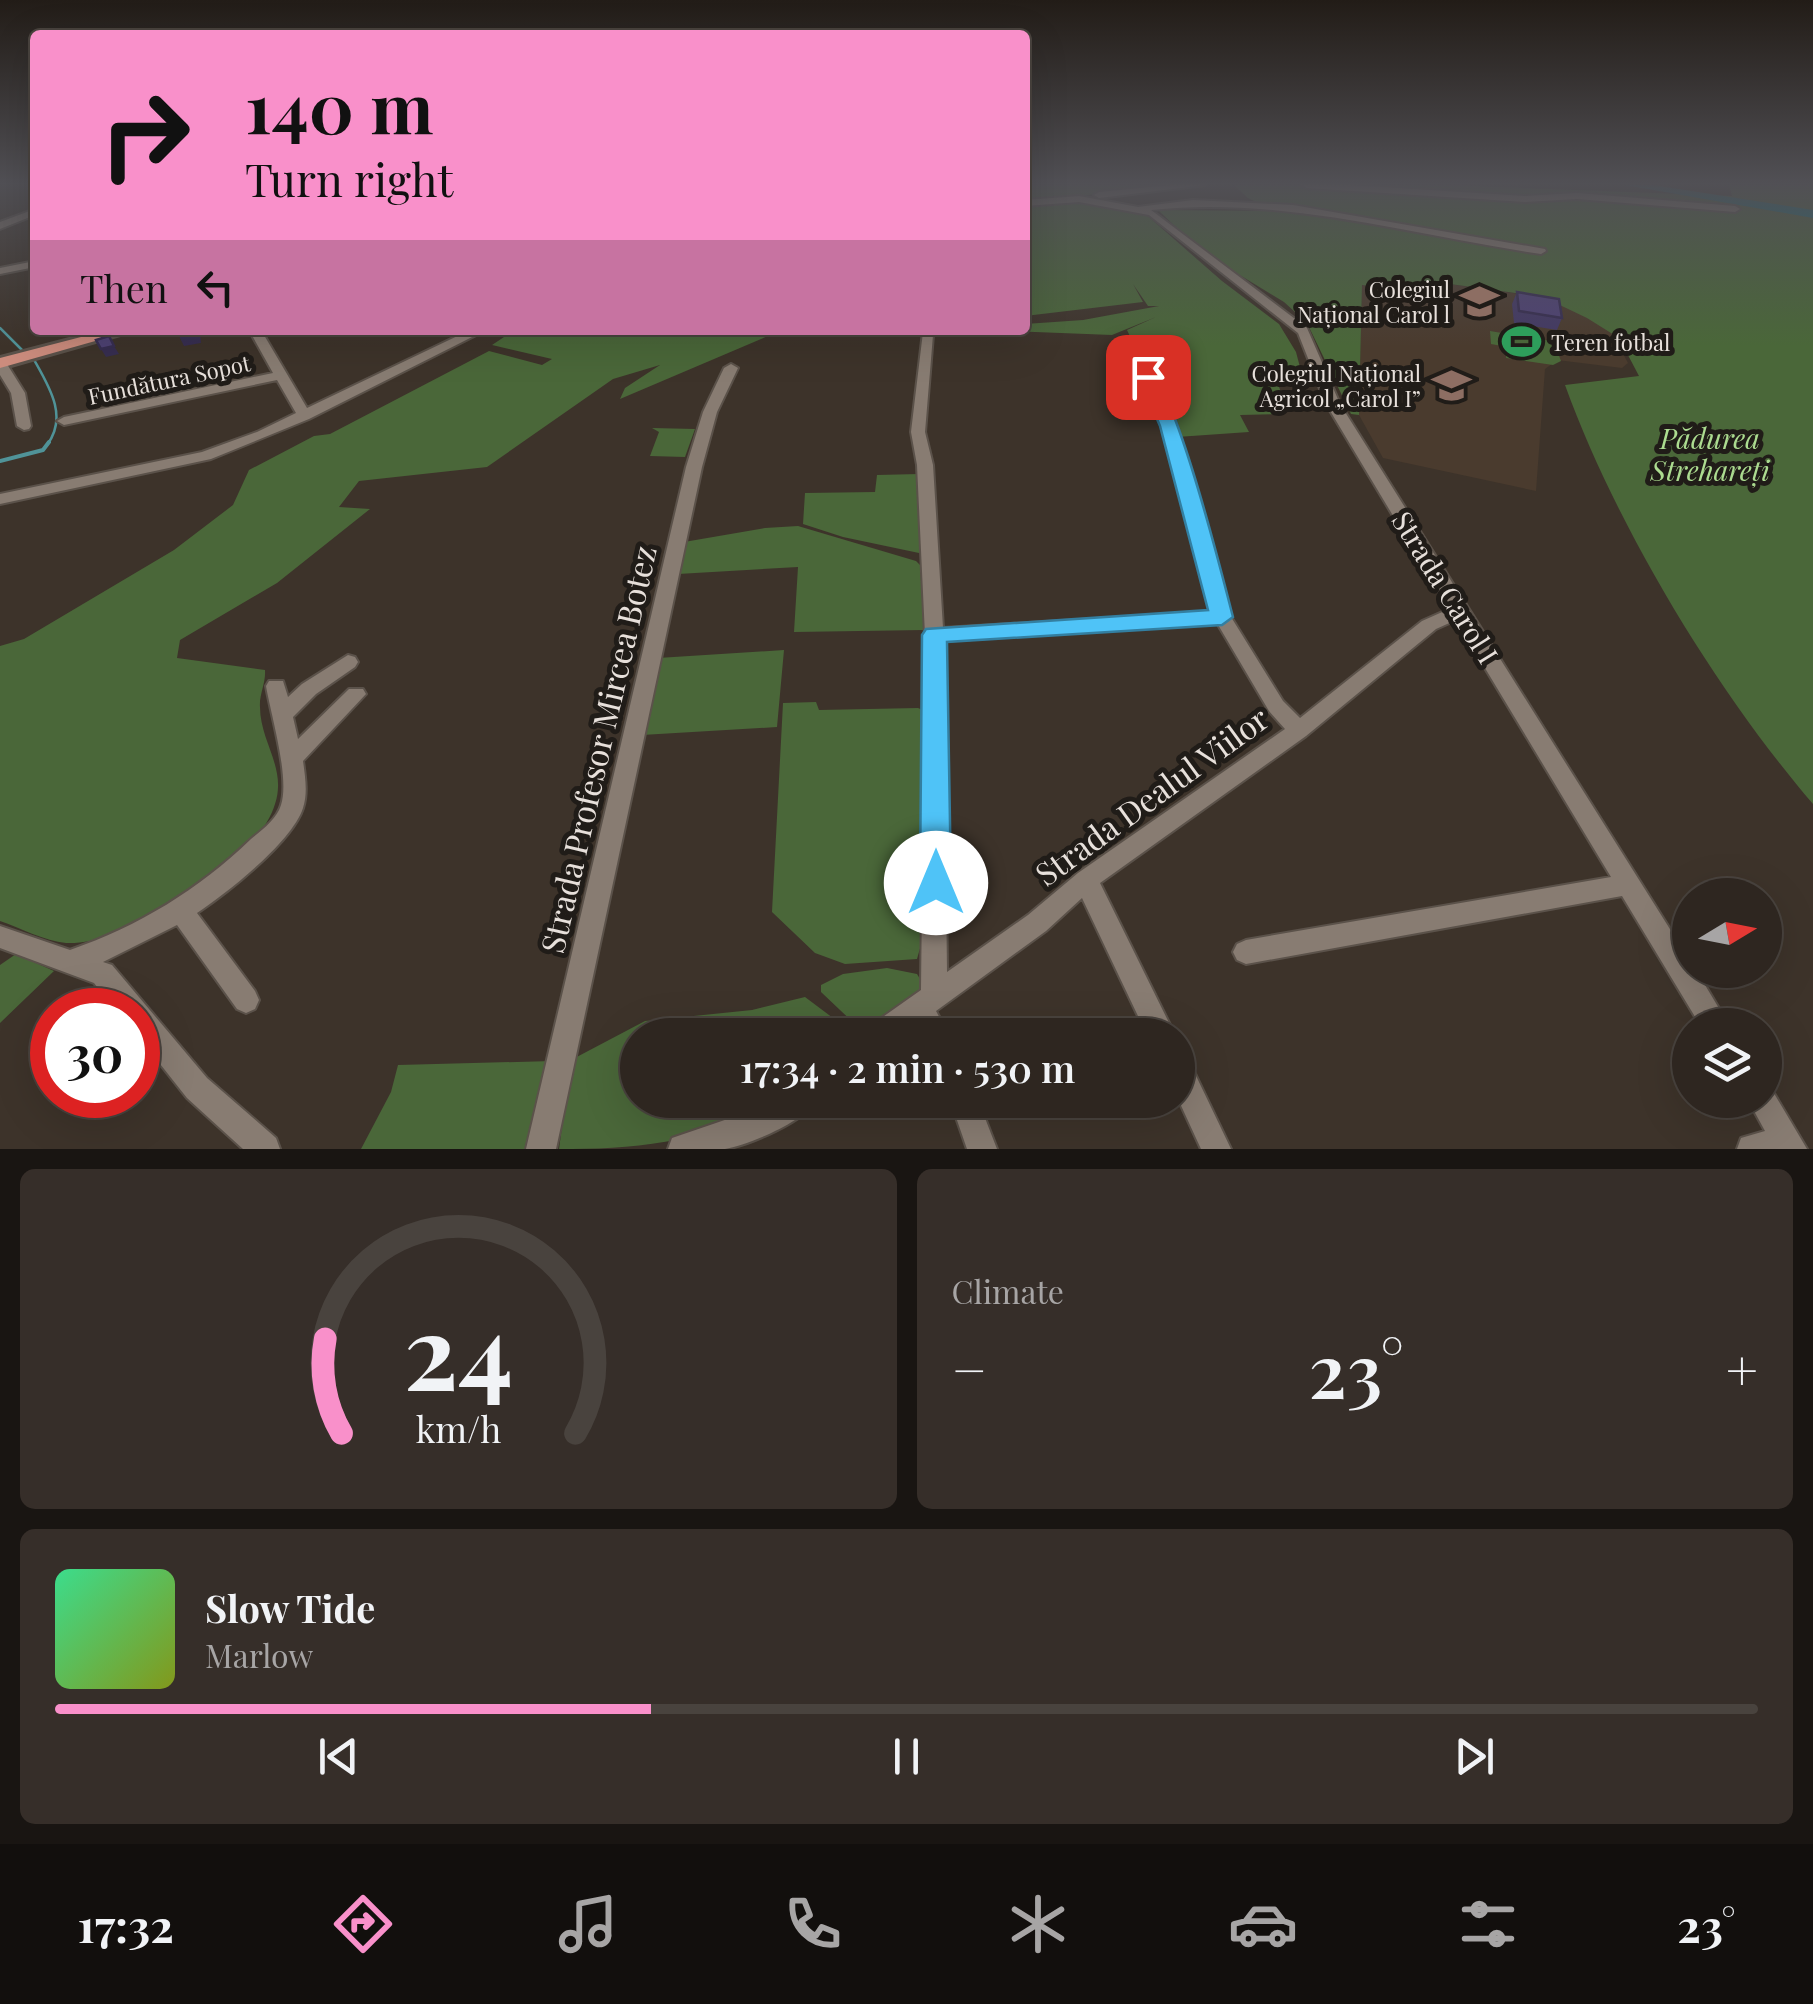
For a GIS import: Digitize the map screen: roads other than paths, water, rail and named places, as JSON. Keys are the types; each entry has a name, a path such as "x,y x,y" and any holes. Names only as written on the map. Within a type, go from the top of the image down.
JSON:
{"main road":[{"path":"0,364 103,335"}],"street":[{"name":"Strada Carol I","path":"1176,239 1302,331 1332,404 1705,1008"},
{"path":"1473,239 1541,250"},
{"path":"0,272 30,265"},
{"path":"258,335 304,416"},
{"path":"0,500 206,456 304,416 470,335"},
{"path":"927,335 918,432 925,465 934,635 927,1002 930,1018"},
{"path":"0,364 20,396 24,426"},
{"name":"Strada Profesor Mircea Botez","path":"541,1149 696,460 710,412 731,368"},
{"name":"Fundătura Sopot","path":"64,422 282,375"},
{"path":"1148,377 1170,426 1222,617 1276,706 1299,730"},
{"name":"Strada Dealul Viilor","path":"904,1018 1037,923 1086,880 1299,730 1429,625 1461,610"},
{"path":"934,635 1222,617"},
{"path":"282,716 309,689 348,662"},
{"path":"70,962 117,946 181,912 237,870 292,807 294,776 276,686"},
{"path":"290,760 356,694"},
{"path":"1086,880 1153,1018"},
{"path":"1246,952 1628,884"},
{"path":"181,912 246,1000"},
{"path":"0,937 102,974 114,988"},
{"path":"160,1043 197,1088 265,1149"},
{"path":"1195,1105 1216,1149"},
{"path":"682,1149 771,1118"},
{"path":"971,1118 982,1149"},
{"path":"1752,1149 1790,1145 1773,1118"}],"waterway":[{"path":"0,328 24,352"},
{"path":"33,358 50,390 56,412 48,444"},
{"path":"0,461 43,450 48,444"}],"place":[{"name":"Colegiul Național Carol l","path":"1480,302"},
{"name":"Teren fotbal","path":"1521,342"},
{"name":"Colegiul Național Agricol „Carol I”","path":"1451,386"}],"park label":[{"name":"Pădurea Strehareți","path":"1710,453"}]}
